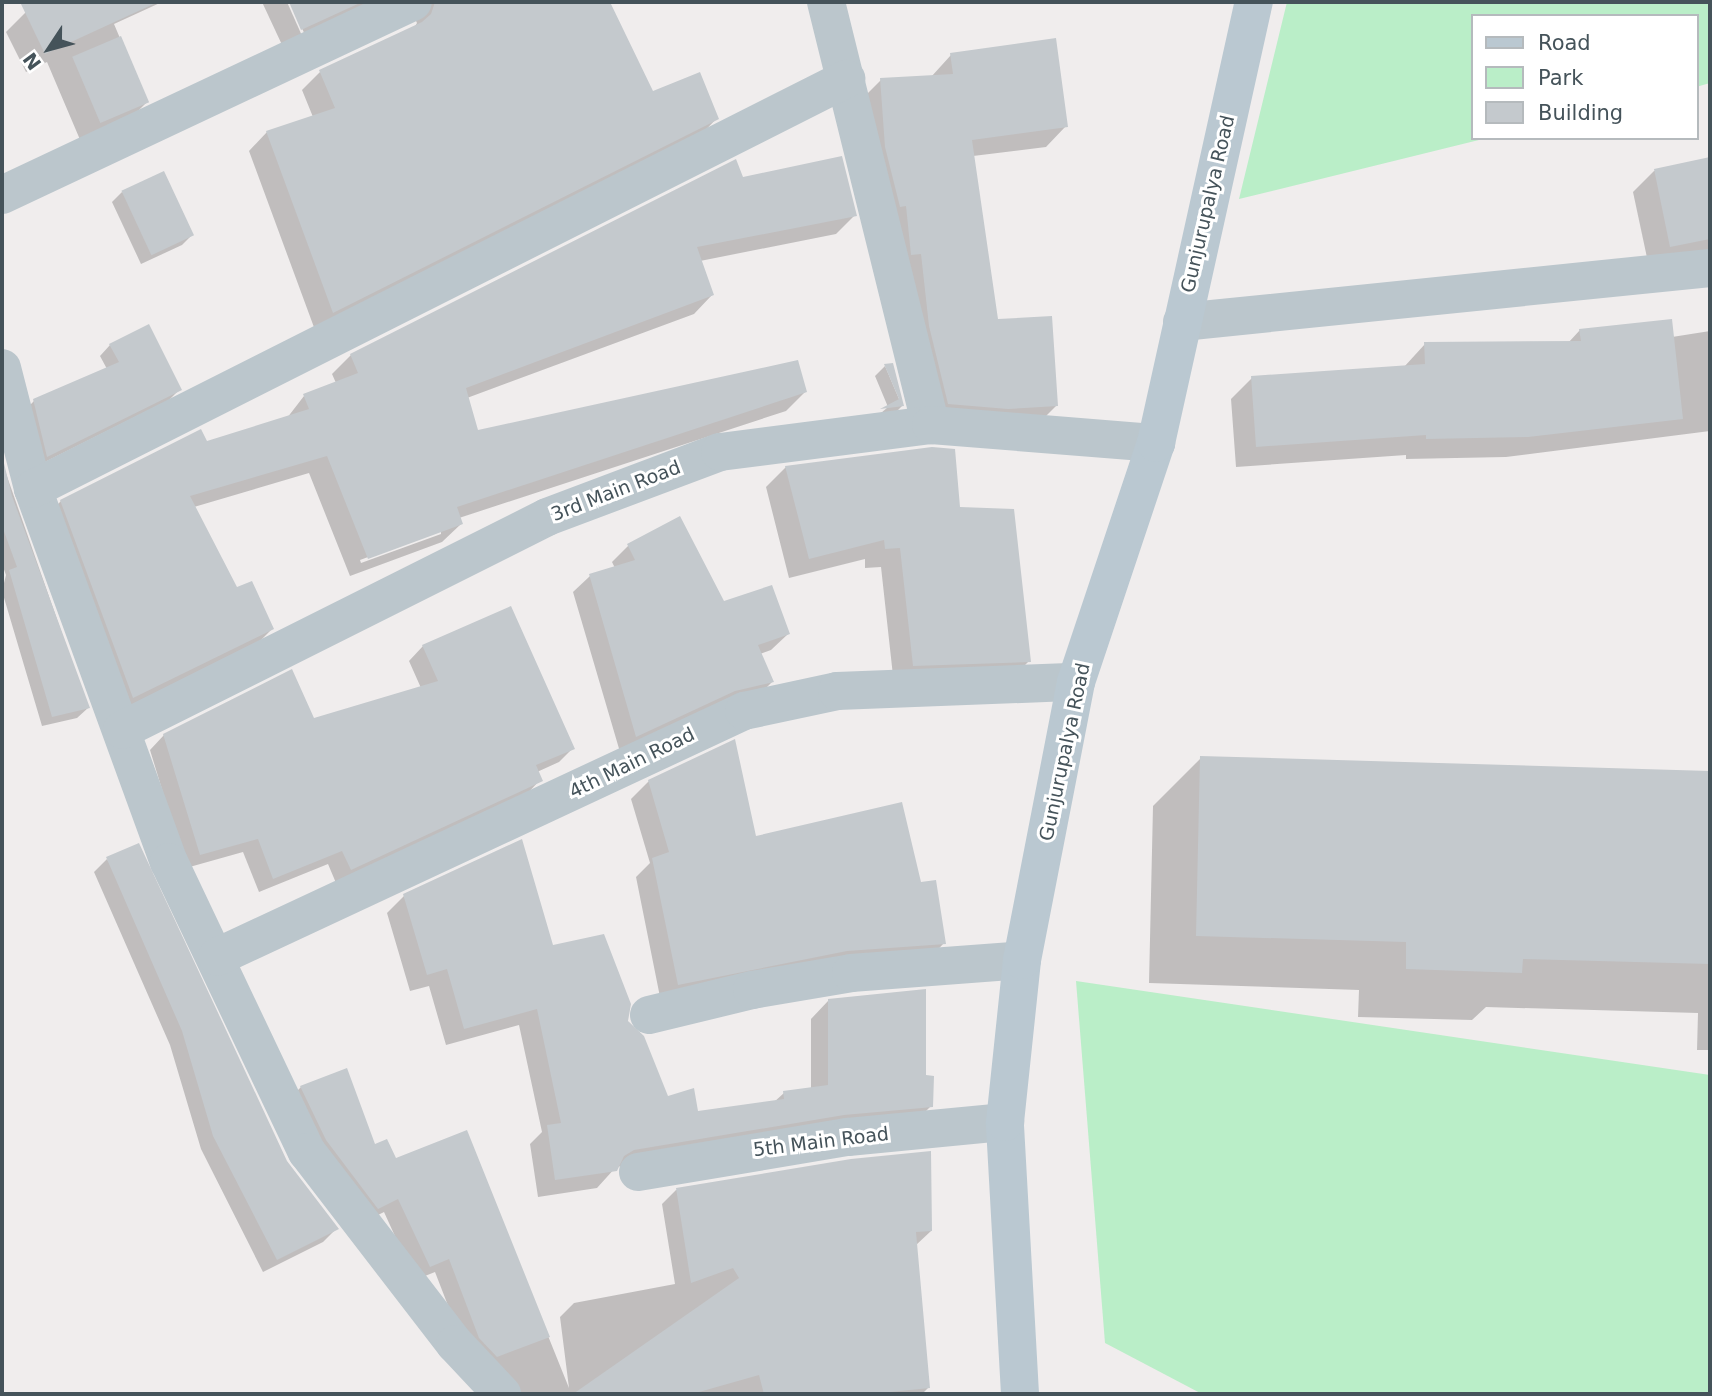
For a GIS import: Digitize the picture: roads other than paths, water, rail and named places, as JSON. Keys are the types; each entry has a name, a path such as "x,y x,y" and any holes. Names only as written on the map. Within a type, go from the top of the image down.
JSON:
{"street":[{"path":"2,195 413,2"},
{"path":"826,2 930,425"},
{"name":"Gunjurupalya Road","path":"1020,1394 1004,1122 1023,960 1076,682 1156,443 1254,2"},
{"path":"33,489 846,79"},
{"path":"1182,322 1710,268"},
{"path":"2,368 33,489 169,862 217,957 307,1152 455,1345 502,1394"},
{"name":"3rd Main Road","path":"122,730 547,517 720,452 930,425 1156,443"},
{"name":"4th Main Road","path":"217,957 744,711 837,691 1076,682"},
{"path":"649,1015 752,990 851,973 1023,960"},
{"name":"5th Main Road","path":"638,1172 848,1137 1004,1122"}]}
